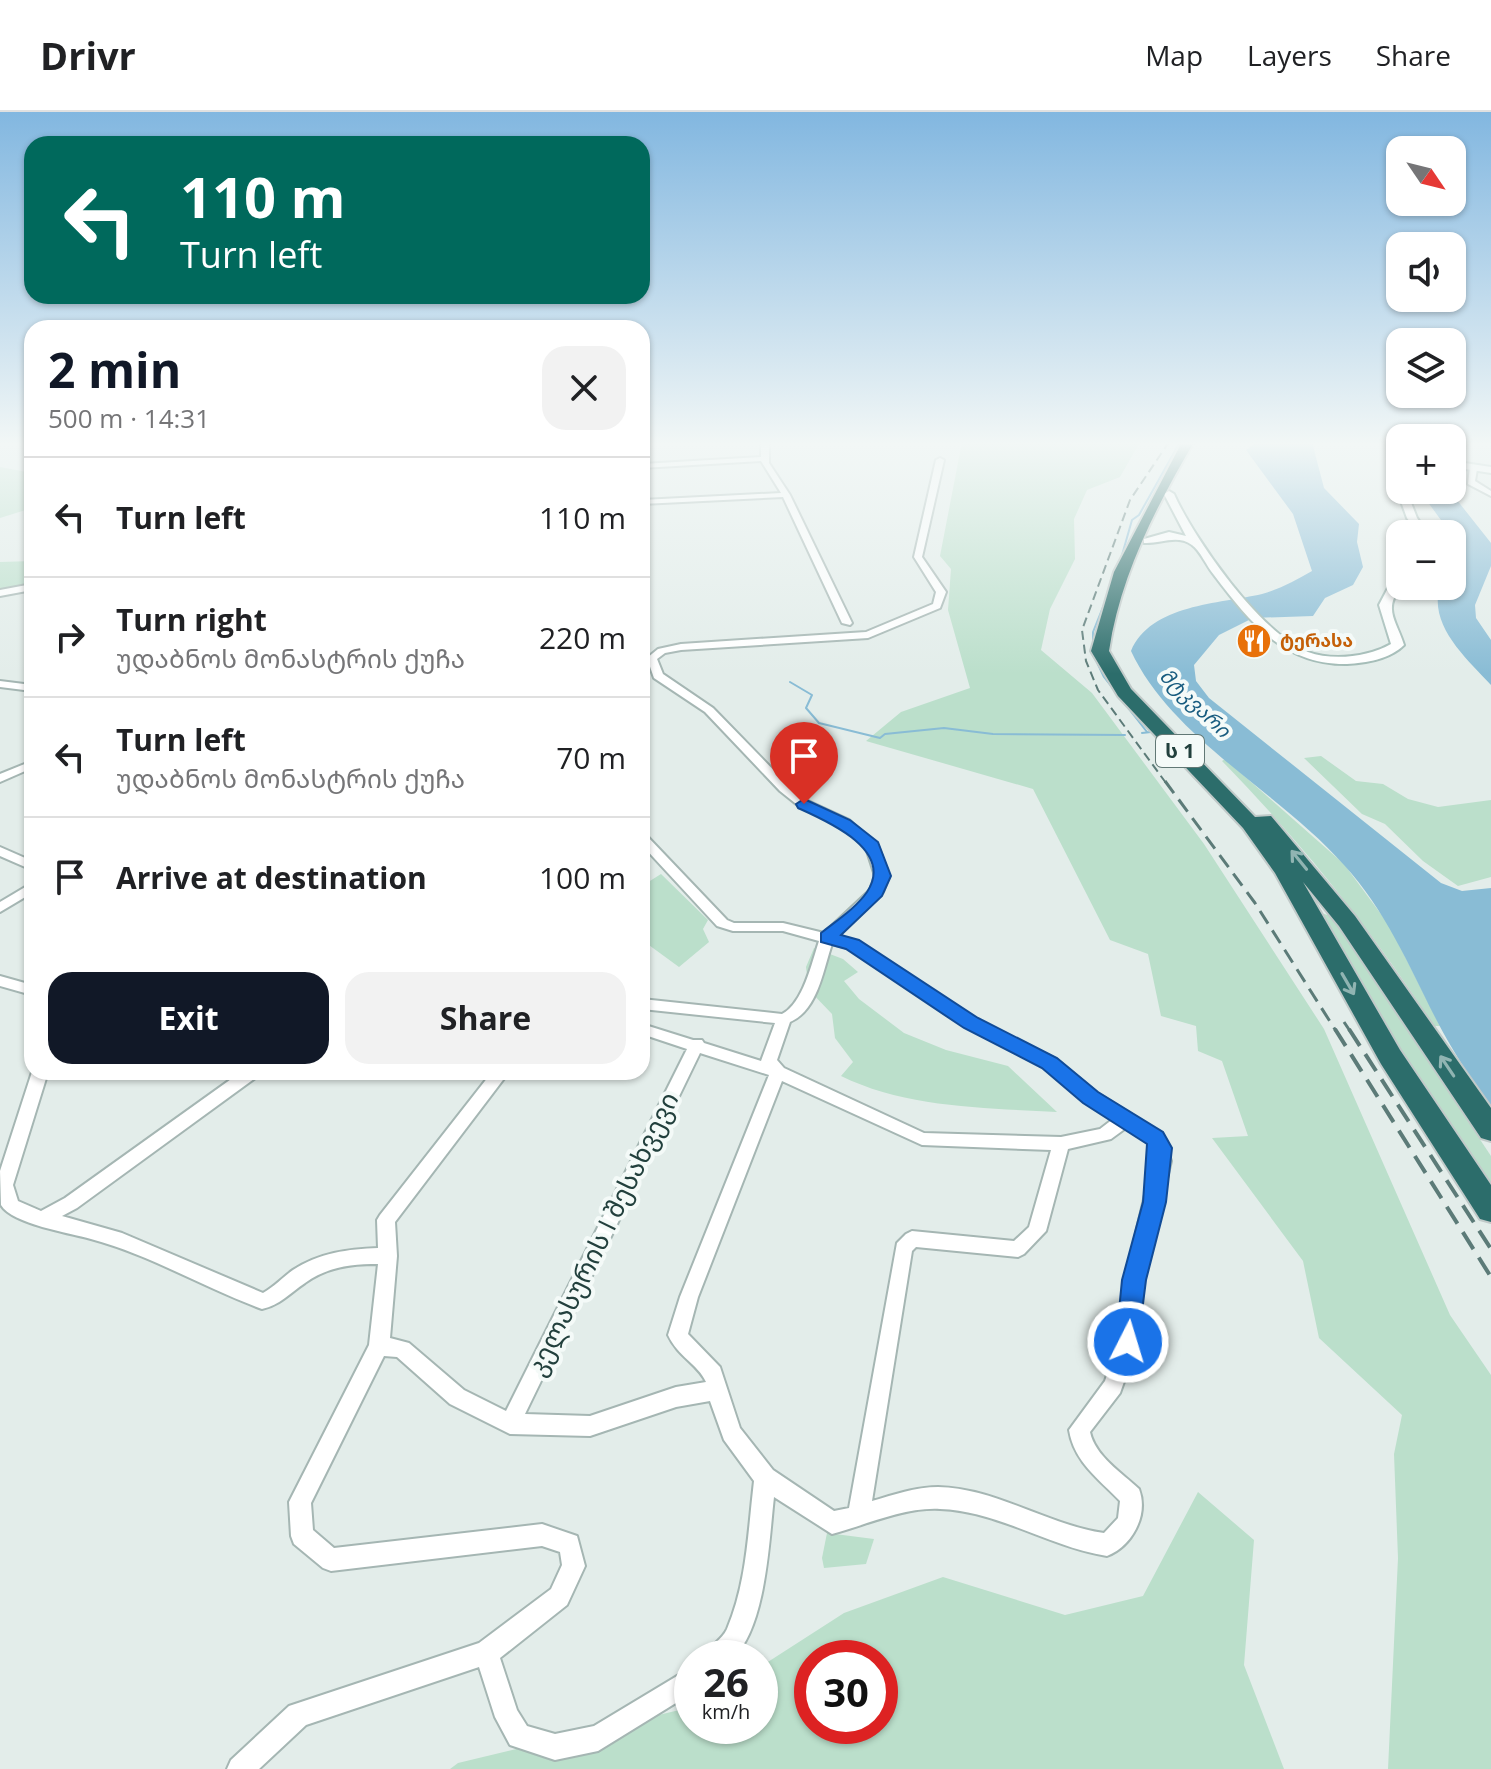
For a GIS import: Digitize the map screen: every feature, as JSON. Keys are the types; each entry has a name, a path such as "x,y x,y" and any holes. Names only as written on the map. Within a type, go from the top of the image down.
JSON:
{"highway":[{"name":"ს 1","path":"1147,519 1107,617 1100,651 1124,692 1250,824 1312,915 1390,1057 1491,1210"},
{"name":"ს 1","path":"1158,519 1117,629 1115,650 1120,663 1137,689 1285,843 1347,921 1491,1130"}],"street":[{"path":"798,519 847,623"},
{"path":"650,1005 784,1019 795,1014 806,999 827,938 876,892 882,876 872,846 845,823 804,804 784,788 709,710 658,676 652,658 662,651 681,647 868,635 937,606 941,592 918,557 927,519"},
{"path":"1181,519 1191,541 1231,588 1300,653 1330,659 1369,658 1386,653 1398,645 1383,600 1386,596"},
{"path":"1148,541 1169,535 1191,541"},
{"path":"0,593 24,588"},
{"path":"0,684 24,687"},
{"path":"0,778 24,768"},
{"path":"650,846 722,923 733,927 783,927 853,945 971,1023 1039,1057 1091,1097 1155,1138 1161,1148 1162,1161 1134,1280 1128,1342 1113,1386 1079,1430 1079,1442 1087,1456 1131,1497 1131,1516 1121,1536 1107,1545 1082,1543 1008,1512 939,1497 832,1523 765,1478 731,1433 717,1390 718,1377 713,1368 695,1357 678,1335 689,1297 778,1072"},
{"path":"0,851 24,862"},
{"path":"0,908 24,892"},
{"path":"0,981 24,988"},
{"path":"778,1072 769,1061 784,1019"},
{"path":"650,1031 778,1072 922,1139 1061,1144 1105,1134 1126,1119"},
{"name":"კელასურის I შესახვევი","path":"510,1424 697,1044"},
{"path":"37,1080 4,1185 10,1205 43,1218 116,1238 262,1301 273,1298 302,1274 334,1257 388,1256"},
{"path":"43,1218 71,1203 241,1080"},
{"path":"240,1769 298,1715 486,1653 559,1597 574,1566 569,1544 542,1535 331,1560 302,1536 300,1502 379,1346 388,1256 386,1220 495,1080"},
{"path":"858,1517 903,1248 912,1239 1018,1249 1037,1231 1061,1144"},
{"path":"379,1346 402,1349 457,1397 510,1424 590,1426 676,1397 717,1390"},
{"path":"734,1640 753,1588 765,1478"},
{"path":"486,1653 507,1717 519,1736 555,1747 598,1738 674,1690"}],"green space":[{"path":"947,519 1074,519 1075,559 1050,609 1041,650 1092,693 1204,844 1324,1029 1450,1315 1491,1375 1491,1769 1388,1769 1398,1558 1394,1454 1402,1415 1319,1338 1303,1261 1212,1138 1248,1136 1222,1061 1198,1051 1196,1026 1161,1016 1148,954 1110,940 1033,789 866,741 901,712 970,688 948,610 951,569 940,556"},
{"path":"24,561 24,588 0,592 0,562"},
{"path":"1321,756 1356,781 1383,784 1408,799 1438,807 1491,800 1491,877 1458,886 1423,861 1385,824 1362,814 1304,758"},
{"path":"1225,759 1344,864 1389,925 1440,1026 1434,1026 1335,888 1222,761"},
{"path":"661,874 708,920 703,929 709,942 679,967 650,946 650,881"},
{"path":"1321,913 1331,916 1491,1156 1491,1192 1422,1088"},
{"path":"814,948 843,959 858,972 844,981 859,999 904,1033 946,1050 1008,1066 1057,1112 919,1100 866,1087 841,1076 853,1062 835,1038 832,1014 809,990 806,967"},
{"path":"1198,1492 1254,1540 1244,1665 1284,1769 450,1769 458,1763 674,1711 674,1744 778,1744 778,1655 794,1645 794,1744 898,1744 898,1640 802,1640 844,1613 943,1577 1065,1615 1143,1596"},
{"path":"827,1533 874,1539 866,1564 824,1568 822,1558"}],"water":[{"name":"მტკვარი","path":"1295,519 1354,519 1359,524 1357,542 1363,567 1353,585 1325,598 1313,616 1253,618 1219,635 1194,665 1196,681 1209,698 1441,883 1462,891 1491,888 1491,1109 1443,1032 1384,920 1359,883 1318,839 1229,764 1173,711 1149,683 1131,651 1141,635 1170,615 1269,592 1312,571"},
{"path":"1440,519 1472,519 1491,543 1491,566 1475,605 1476,618 1491,640 1491,685 1452,640 1439,614 1438,600 1466,600 1466,520"}],"waterway":[{"path":"1120,562 1133,519"},
{"path":"1093,649 1093,632 1109,592"},
{"path":"1094,656 1104,677 1147,732"},
{"path":"790,682 812,695 806,708 819,723 880,738 885,734 944,728 993,734 1125,735"},
{"path":"1142,733 1151,732"}],"railway":[{"path":"1123,519 1082,630 1086,661 1098,690 1166,783"},
{"path":"1165,781 1255,903 1336,1031"},
{"path":"1344,1022 1350,1031"},
{"path":"1335,1029 1491,1277"},
{"path":"1349,1029 1491,1249"}],"place":[{"name":"ტერასა","path":"1254,641"}],"route":[{"path":"804,804 829,813 872,846 882,876 876,892 864,906 827,938 853,945 971,1023 1050,1063 1105,1107 1155,1138 1161,1148 1162,1161 1134,1280 1128,1342"}]}
